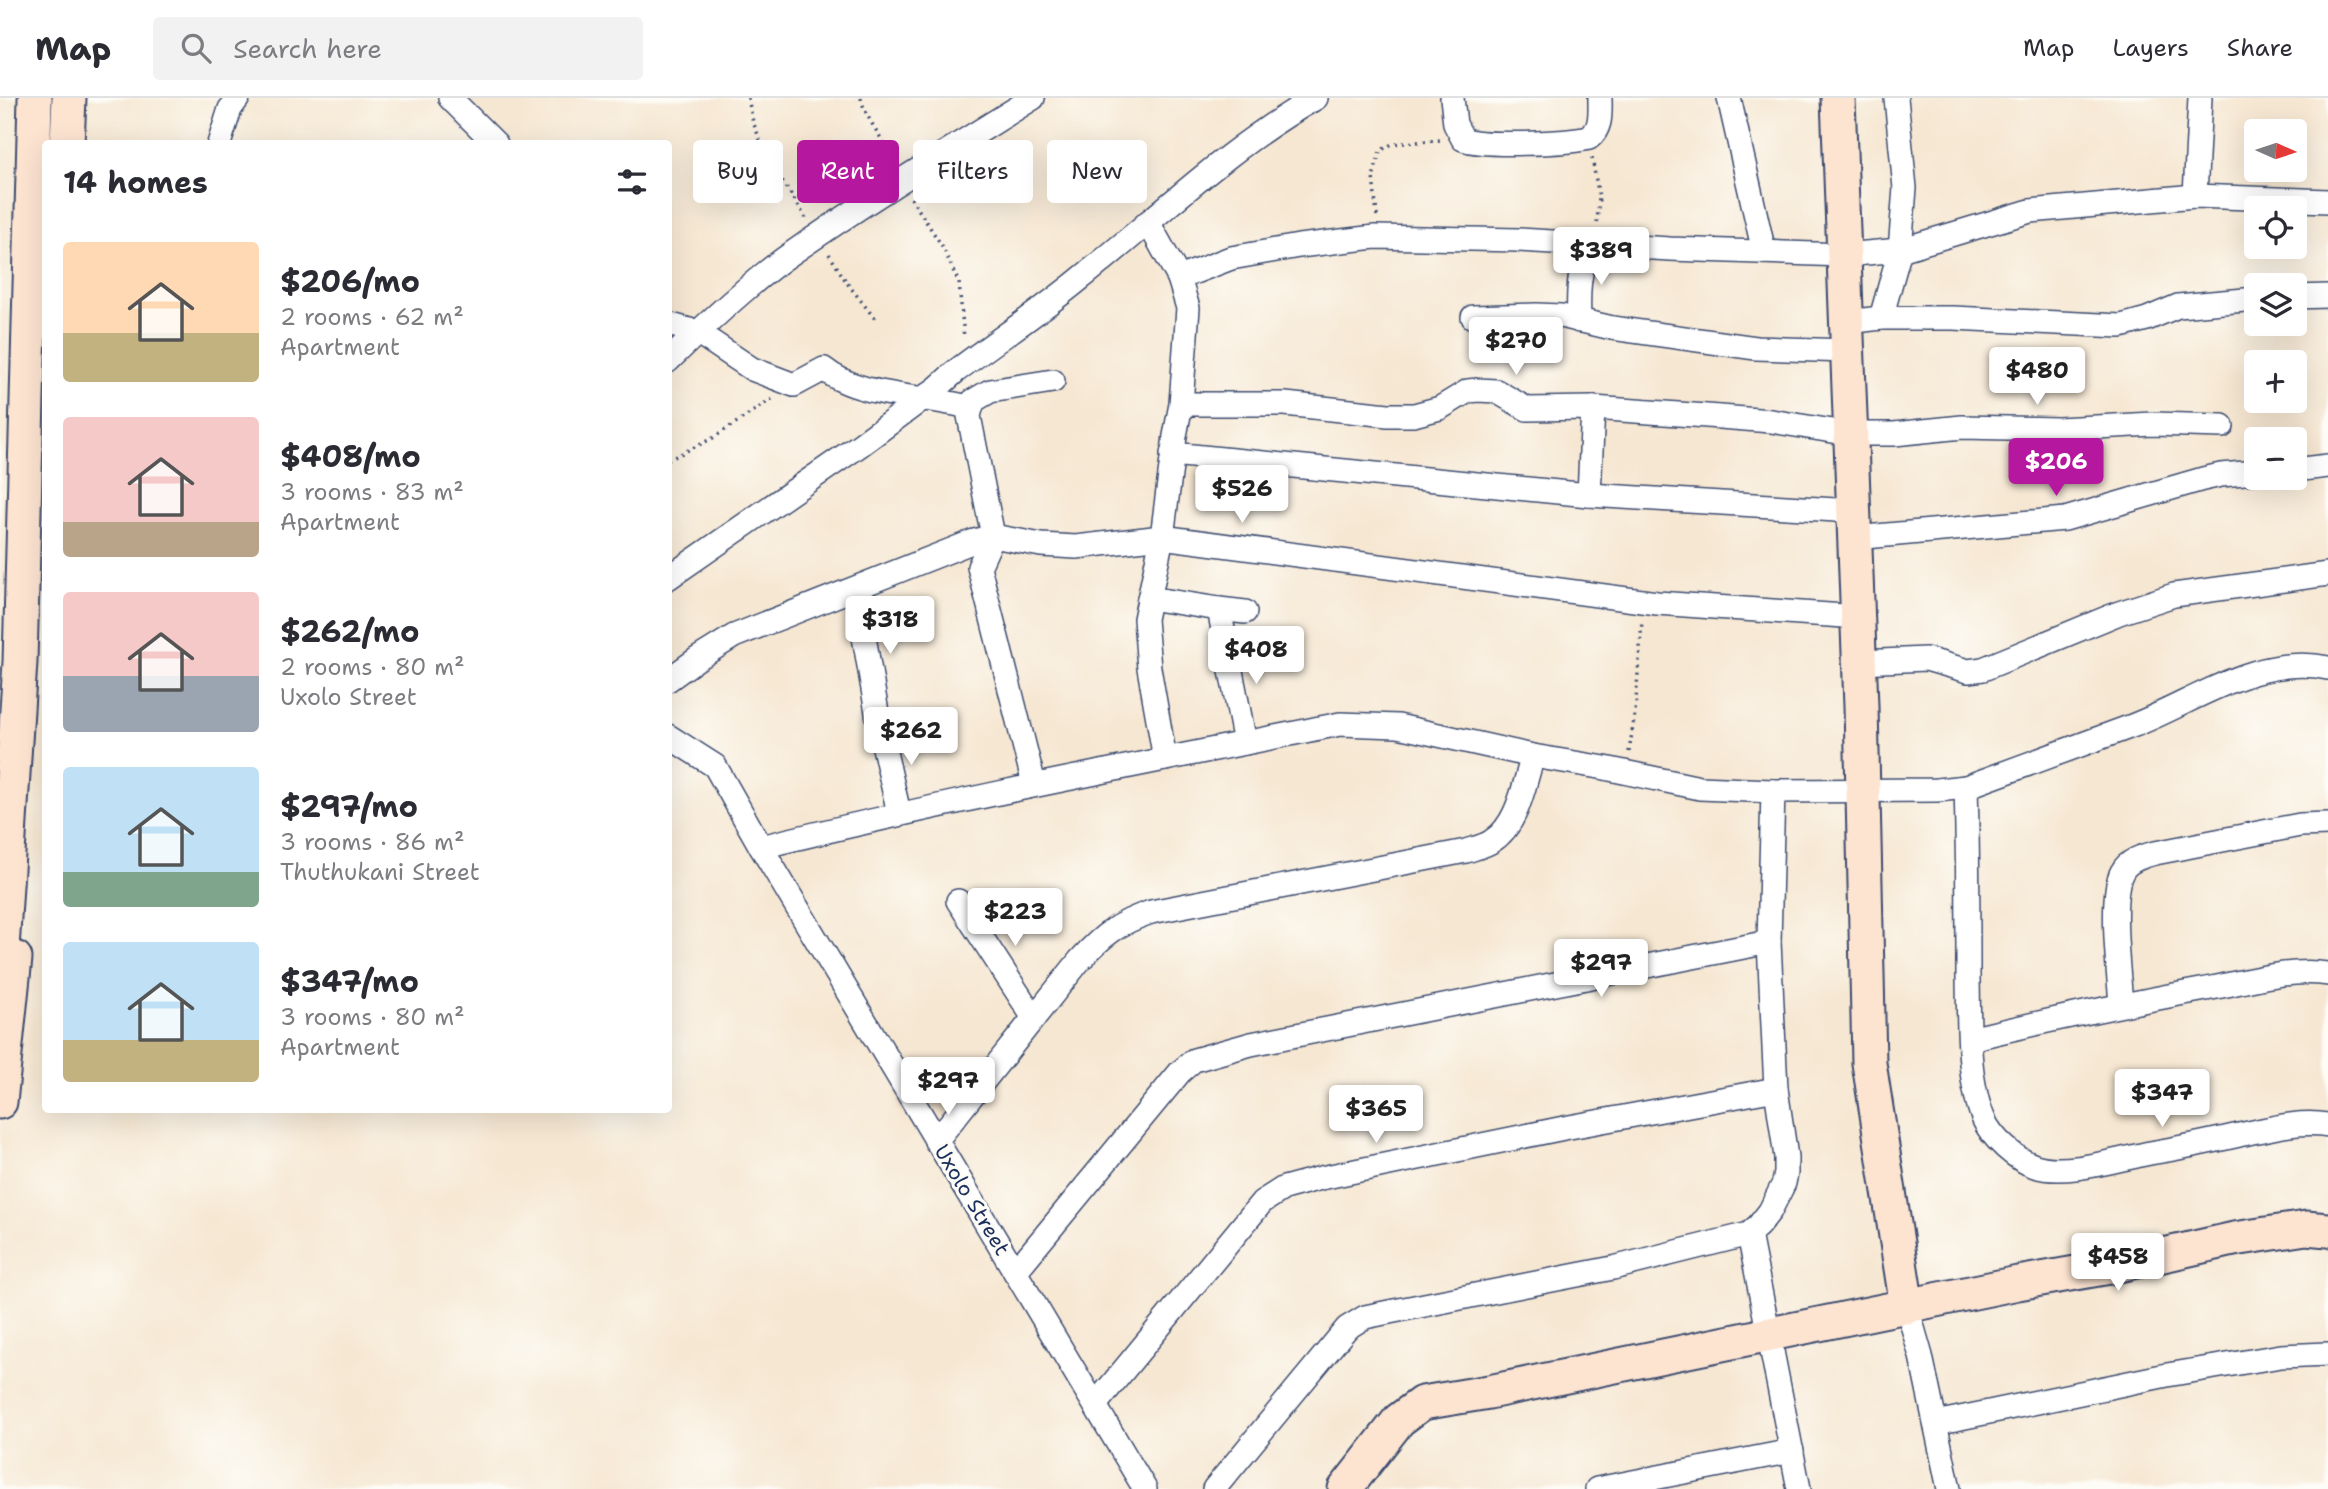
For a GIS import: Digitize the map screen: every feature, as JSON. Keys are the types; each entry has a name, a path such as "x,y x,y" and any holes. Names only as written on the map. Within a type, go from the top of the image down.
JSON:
{"street":[{"path":"0,981 20,662 35,98"},
{"path":"67,140 69,98"},
{"path":"220,140 230,109 238,98"},
{"path":"450,98 483,140"},
{"path":"672,357 697,332 784,259 1033,98"},
{"path":"672,575 860,445 1080,279 1267,129 1315,98"},
{"path":"1452,98 1458,133 1468,141 1489,142 1589,138 1594,135 1599,124 1600,98"},
{"path":"1729,98 1764,252"},
{"path":"1839,98 1858,617 1869,1063 1907,1307 1921,1356 1949,1489"},
{"path":"1881,318 1900,250 1905,188 1896,98"},
{"path":"2195,196 2200,98"},
{"path":"1179,278 1231,258 1299,246 1379,237 1519,240 1844,255 1900,250 2030,211 2195,196 2328,201"},
{"path":"1148,222 1179,278 1188,308 1181,404 1161,537 1145,618 1145,637 1165,759"},
{"path":"1579,321 1578,290 1584,258 1590,245"},
{"path":"2307,297 2328,296"},
{"path":"1473,317 1561,316 1756,348 1848,337 1881,318 1954,318 2121,326 2178,306 2244,300"},
{"path":"672,325 697,332 752,369 794,385 824,369 833,377 849,384 971,408"},
{"path":"1034,784 979,567 993,536 969,416 973,401 990,391 1053,381"},
{"path":"1181,404 1285,404 1388,415 1414,415 1440,408 1468,391 1478,390 1496,391 1527,409 1592,408 1771,421 1851,434 1894,434 1962,427 2058,429 2153,424 2222,426"},
{"path":"1589,495 1592,408"},
{"path":"1172,454 1854,524 2065,519 2203,479 2244,473"},
{"path":"2307,468 2328,466"},
{"path":"672,677 734,636 856,590 974,541 993,536 1041,545 1076,547 1161,537 1643,601 1858,617"},
{"path":"0,1102 16,946 42,547"},
{"path":"1859,662 1926,659 1968,671 1983,669 2119,613 2174,595 2328,575"},
{"path":"856,590 880,730 899,813"},
{"path":"1149,598 1245,612"},
{"path":"1219,609 1245,743"},
{"path":"761,847 1034,784 1339,724 1377,723 1456,737 1533,756 1700,788 1773,791 1937,790 1966,787 2133,725 2249,675 2288,664 2302,663 2328,668"},
{"name":"Uxolo Street","path":"672,739 715,766 1145,1489"},
{"path":"936,1141 1101,938 1128,920 1151,912 1466,851 1488,844 1507,828 1533,756"},
{"path":"1966,787 1970,1039 1975,1087 1985,1122 2010,1151 2034,1166 2070,1168 2292,1124 2328,1125"},
{"path":"1214,1489 1323,1355 1356,1322 1389,1312 1613,1268 1749,1234 1759,1226 1770,1211 1786,1173 1776,1089 1769,942 1773,791"},
{"path":"2121,1004 2117,898 2120,875 2126,866 2155,853 2301,825 2328,824"},
{"path":"958,901 1034,1018"},
{"path":"1015,1272 1173,1080 1194,1060 1251,1044 1769,942"},
{"path":"1970,1039 2121,1004 2276,976 2328,974"},
{"path":"1095,1405 1262,1202 1284,1188 1564,1128 1776,1089"},
{"path":"1345,1489 1399,1420 1422,1403 1489,1392 2272,1232 2306,1228 2328,1230"},
{"path":"1749,1234 1799,1489"},
{"path":"1936,1423 2181,1372 2281,1356 2328,1354"},
{"path":"1597,1489 1792,1451"}],"path":[{"path":"748,98 753,122 766,155 847,283 876,320"},
{"path":"861,98 863,107 887,145 920,216 942,246 959,283 964,365"},
{"path":"1379,237 1373,177 1380,151 1392,144 1447,140 1458,133"},
{"path":"1589,138 1599,197 1597,228 1590,245"},
{"path":"672,458 713,438 794,385"},
{"path":"1626,772 1635,713 1643,601"}]}
